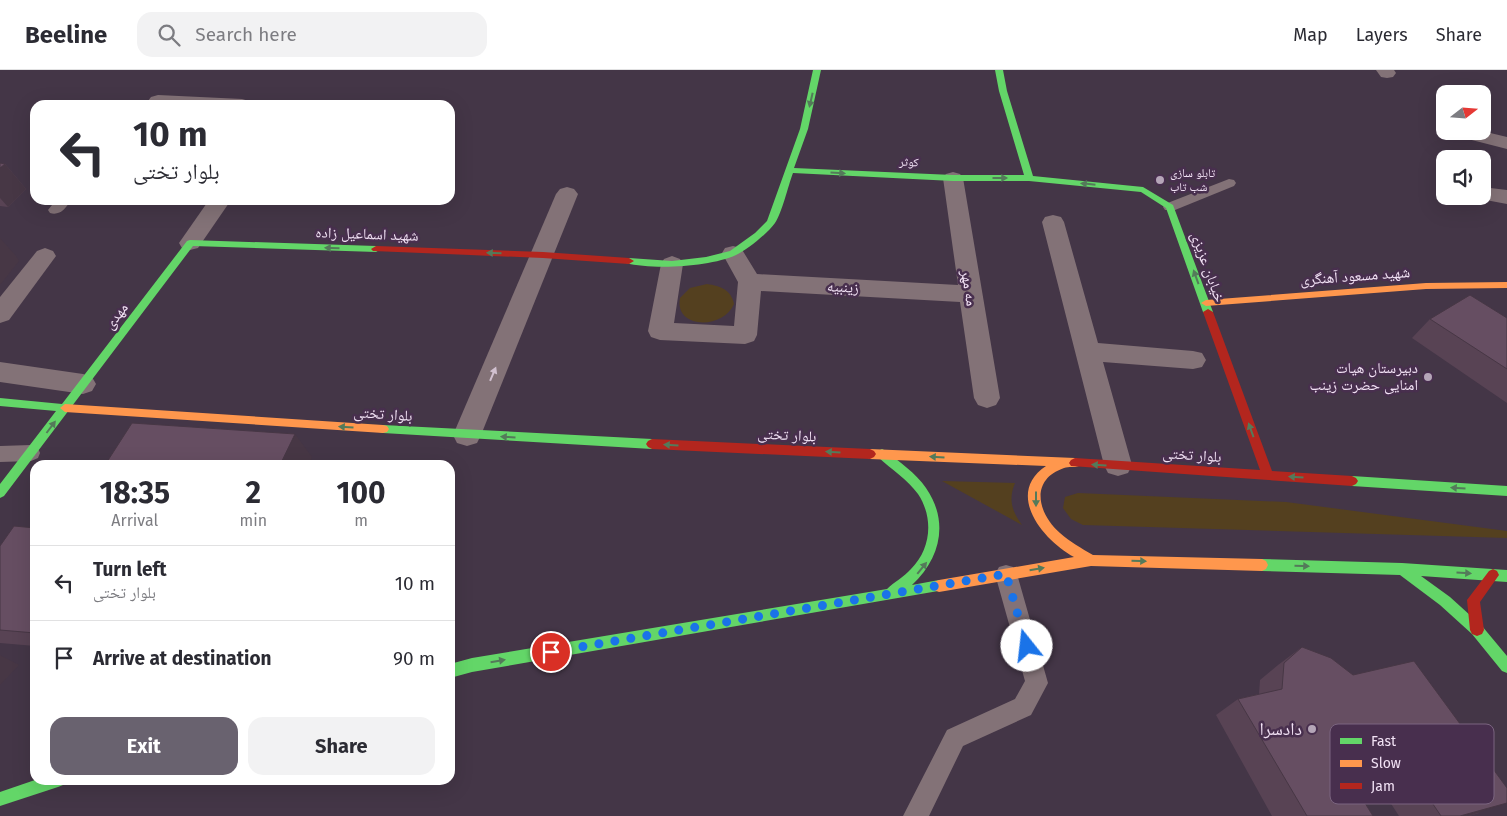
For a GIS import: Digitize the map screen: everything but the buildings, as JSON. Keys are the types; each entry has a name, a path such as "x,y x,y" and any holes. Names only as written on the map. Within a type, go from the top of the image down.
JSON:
{"street":[{"path":"672,264 660,331 745,335 750,282 733,253 758,235 771,222 804,129 817,70"},
{"path":"998,70 1029,178 1143,190 1170,207"},
{"path":"1491,139 1507,143"},
{"name":"کوثر","path":"789,170 953,178 1029,178"},
{"name":"مه مهر","path":"953,178 988,398"},
{"path":"467,435 567,194"},
{"path":"1491,194 1507,197"},
{"path":"190,243 217,205"},
{"name":"خیابان عزیزی","path":"1170,207 1268,476"},
{"path":"1053,222 1118,466"},
{"name":"شهید اسماعیل زاده","path":"190,243 543,255 672,264 706,260 733,253"},
{"name":"مهدی","path":"0,493 190,243"},
{"path":"0,314 45,256"},
{"name":"زینبیه","path":"750,282 970,294"},
{"name":"شهید مسعود آهنگری","path":"1206,302 1426,286 1507,285"},
{"path":"1088,351 1193,360"},
{"path":"0,372 83,384"},
{"name":"بلوار تختی","path":"0,402 467,435 1118,466 1507,491"},
{"path":"882,454 922,492 933,515 935,540 927,563 909,583 883,596"},
{"path":"1062,463 1048,470 1038,481 1034,496 1037,512 1045,528 1060,542 1091,560"},
{"path":"455,670 1091,560 1402,569 1507,576"},
{"path":"1402,569 1445,601 1477,630 1507,666"},
{"path":"1477,630 1473,600 1493,575"},
{"path":"0,799 43,785"}],"lane":[{"path":"1170,207 1229,182"},
{"path":"0,454 31,453"},
{"path":"916,816 955,738 1023,707 1037,682 1006,574"},
{"path":"0,799 7,816"}],"shaded area":[{"path":"707,284 717,286 728,292 734,304 720,318 710,322 692,320 684,316 680,308 680,298 690,288"},
{"path":"942,481 1015,483 1012,505 1022,525"},
{"path":"1078,493 1286,502 1507,531 1507,538 1083,525 1071,519 1063,508 1065,497"}],"traffic: fast":[{"path":"629,261 672,264 706,260 733,253 758,235 771,222 804,129 817,70"},
{"path":"999,70 1003,91 1029,178"},
{"path":"789,170 953,178 1029,178 1143,190 1170,207 1208,312"},
{"path":"65,408 190,243 376,249"},
{"path":"0,402 65,408"},
{"path":"0,493 65,408"},
{"path":"383,429 652,444"},
{"path":"882,454 908,476 922,491 930,506 934,521 934,535 925,561 917,573 892,592"},
{"path":"1352,481 1507,491"},
{"path":"1262,565 1402,569 1507,576"},
{"path":"1402,569 1445,601 1477,630 1507,666"},
{"path":"455,670 472,665 939,586"},
{"path":"0,799 43,785"}],"traffic: slow":[{"path":"1206,303 1426,286 1507,285"},
{"path":"65,408 383,429"},
{"path":"870,454 1075,463"},
{"path":"1063,463 1040,478 1034,495 1035,504 1042,522 1054,536 1068,547 1091,560"},
{"path":"939,586 1091,560 1262,565"}],"traffic: jam":[{"path":"376,249 543,255 629,261"},
{"path":"1208,312 1268,476"},
{"path":"652,444 870,454"},
{"path":"1075,463 1352,481"},
{"path":"1477,630 1473,600 1493,575"}],"place":[{"name":"تابلو سازی شب تاب","path":"1160,180"},
{"name":"دبیرستان هیات امنایی حضرت زینب","path":"1428,377"},
{"name":"دادسرا","path":"1312,729"}],"route":[{"path":"551,652 1006,574 1027,646"}]}
